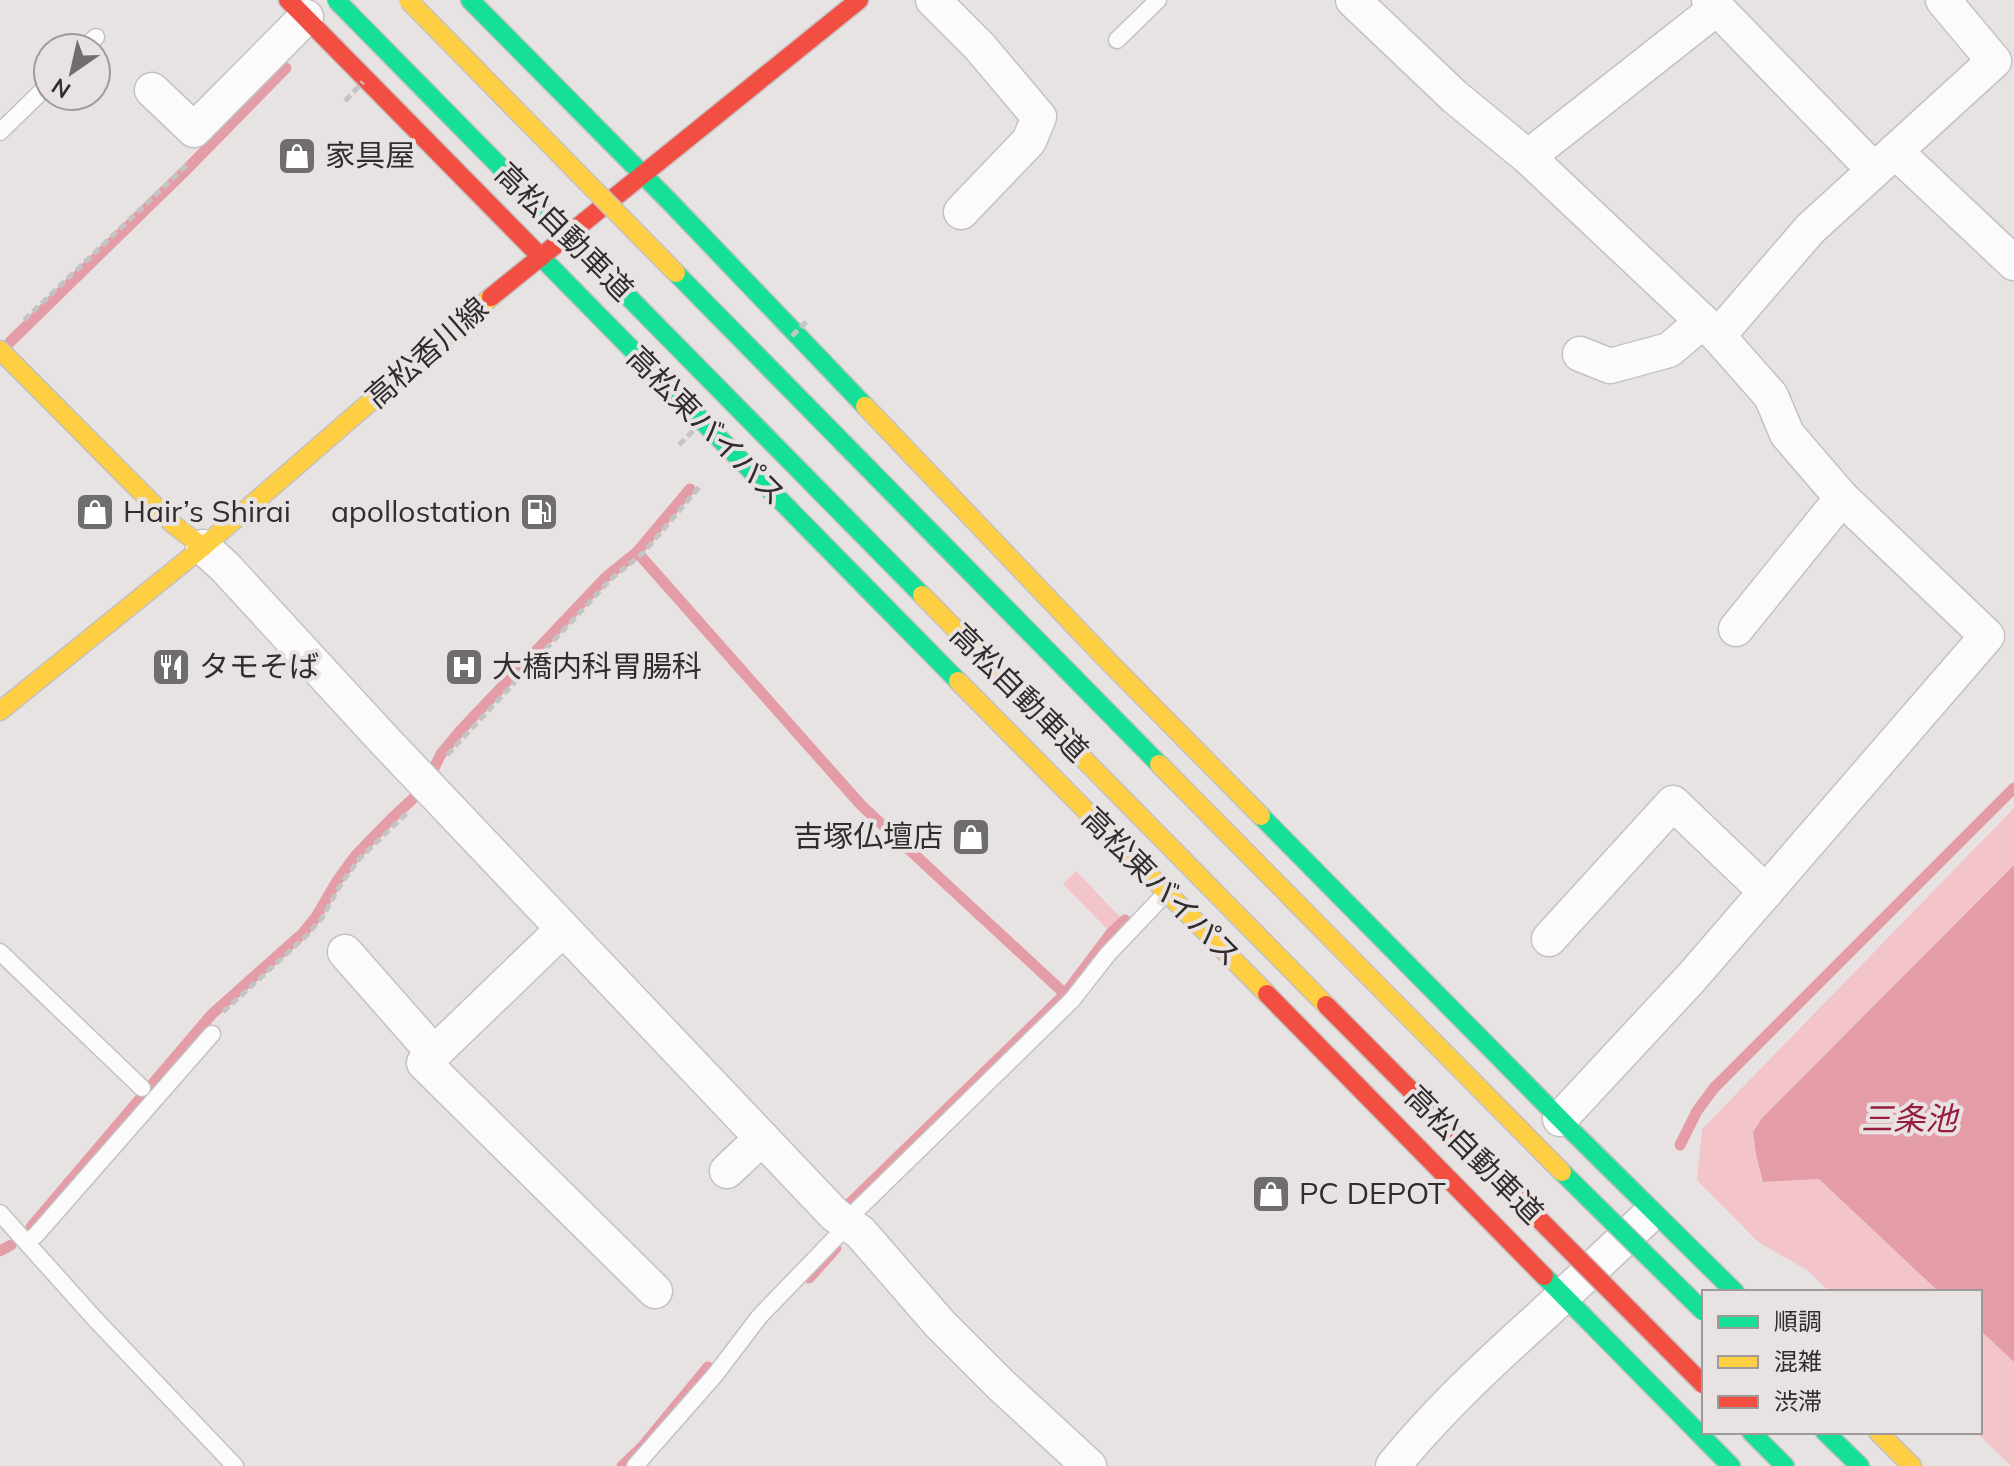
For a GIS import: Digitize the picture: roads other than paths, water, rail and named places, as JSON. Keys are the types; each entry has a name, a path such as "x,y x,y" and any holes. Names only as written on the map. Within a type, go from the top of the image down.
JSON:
{"main road":[{"name":"高松自動車道","path":"336,0 1702,1383"},
{"name":"高松自動車道","path":"408,0 1491,1102 1702,1310"},
{"path":"470,0 669,201 1108,661 1733,1290"},
{"name":"高松香川線","path":"0,711 203,547 469,315 859,0"},
{"name":"高松東バイパス","path":"297,9 1731,1466"},
{"path":"0,350 174,525 203,547"},
{"path":"1753,1434 1785,1466"},
{"path":"1827,1434 1860,1466"},
{"path":"1880,1434 1912,1466"}],"street":[{"path":"933,0 980,47 1039,117 1029,141 961,212"},
{"path":"1353,0 1455,97 1528,157 1710,329 1771,396 1787,434 1842,498 1998,631 1987,636 1692,977 1560,1119"},
{"path":"1580,354 1610,366 1669,350 1710,329 1810,229 1884,161 2004,67 1943,0"},
{"path":"1528,157 1713,4 1884,161 2014,263"},
{"path":"152,90 194,130 297,9"},
{"path":"1736,629 1842,498"},
{"path":"203,547 835,1215 860,1232 940,1324 1077,1462"},
{"path":"1549,939 1673,803 1766,892"},
{"path":"563,929 424,1063 655,1291"},
{"path":"345,952 433,1052"},
{"path":"727,1171 762,1138"},
{"path":"1393,1466 1439,1411 1653,1212"}],"lane":[{"path":"1117,40 1158,0"},
{"path":"0,132 32,101"},
{"path":"635,1466 715,1375 759,1317 840,1233 856,1211 1072,1000 1108,954 1166,893"},
{"path":"0,952 142,1088"},
{"path":"27,1242 212,1034"},
{"path":"0,1213 230,1464"}],"water":[{"name":"三条池","path":"2014,865 2014,1362 1982,1332 1982,1290 1937,1290 1819,1179 1763,1182 1753,1132 1762,1118"}],"waterway":[{"path":"10,342 286,68"},
{"path":"431,774 441,754 460,731 606,577 637,552 690,489"},
{"path":"637,552 861,805 1065,994"},
{"path":"1680,1145 1697,1111 1714,1088 2014,788"},
{"path":"31,1227 212,1014 303,933 356,855 418,794"},
{"path":"844,1209 1065,994 1111,933 1125,920"},
{"path":"0,1251 11,1245"},
{"path":"809,1278 836,1248"},
{"path":"622,1466 642,1447 708,1367"}],"place":[{"name":"家具屋","path":"297,156"},
{"name":"Hair’s Shirai","path":"95,512"},
{"name":"apollostation","path":"539,512"},
{"name":"タモそば","path":"171,667"},
{"name":"大橋内科胃腸科","path":"464,667"},
{"name":"吉塚仏壇店","path":"971,837"},
{"name":"PC DEPOT","path":"1271,1194"}]}
